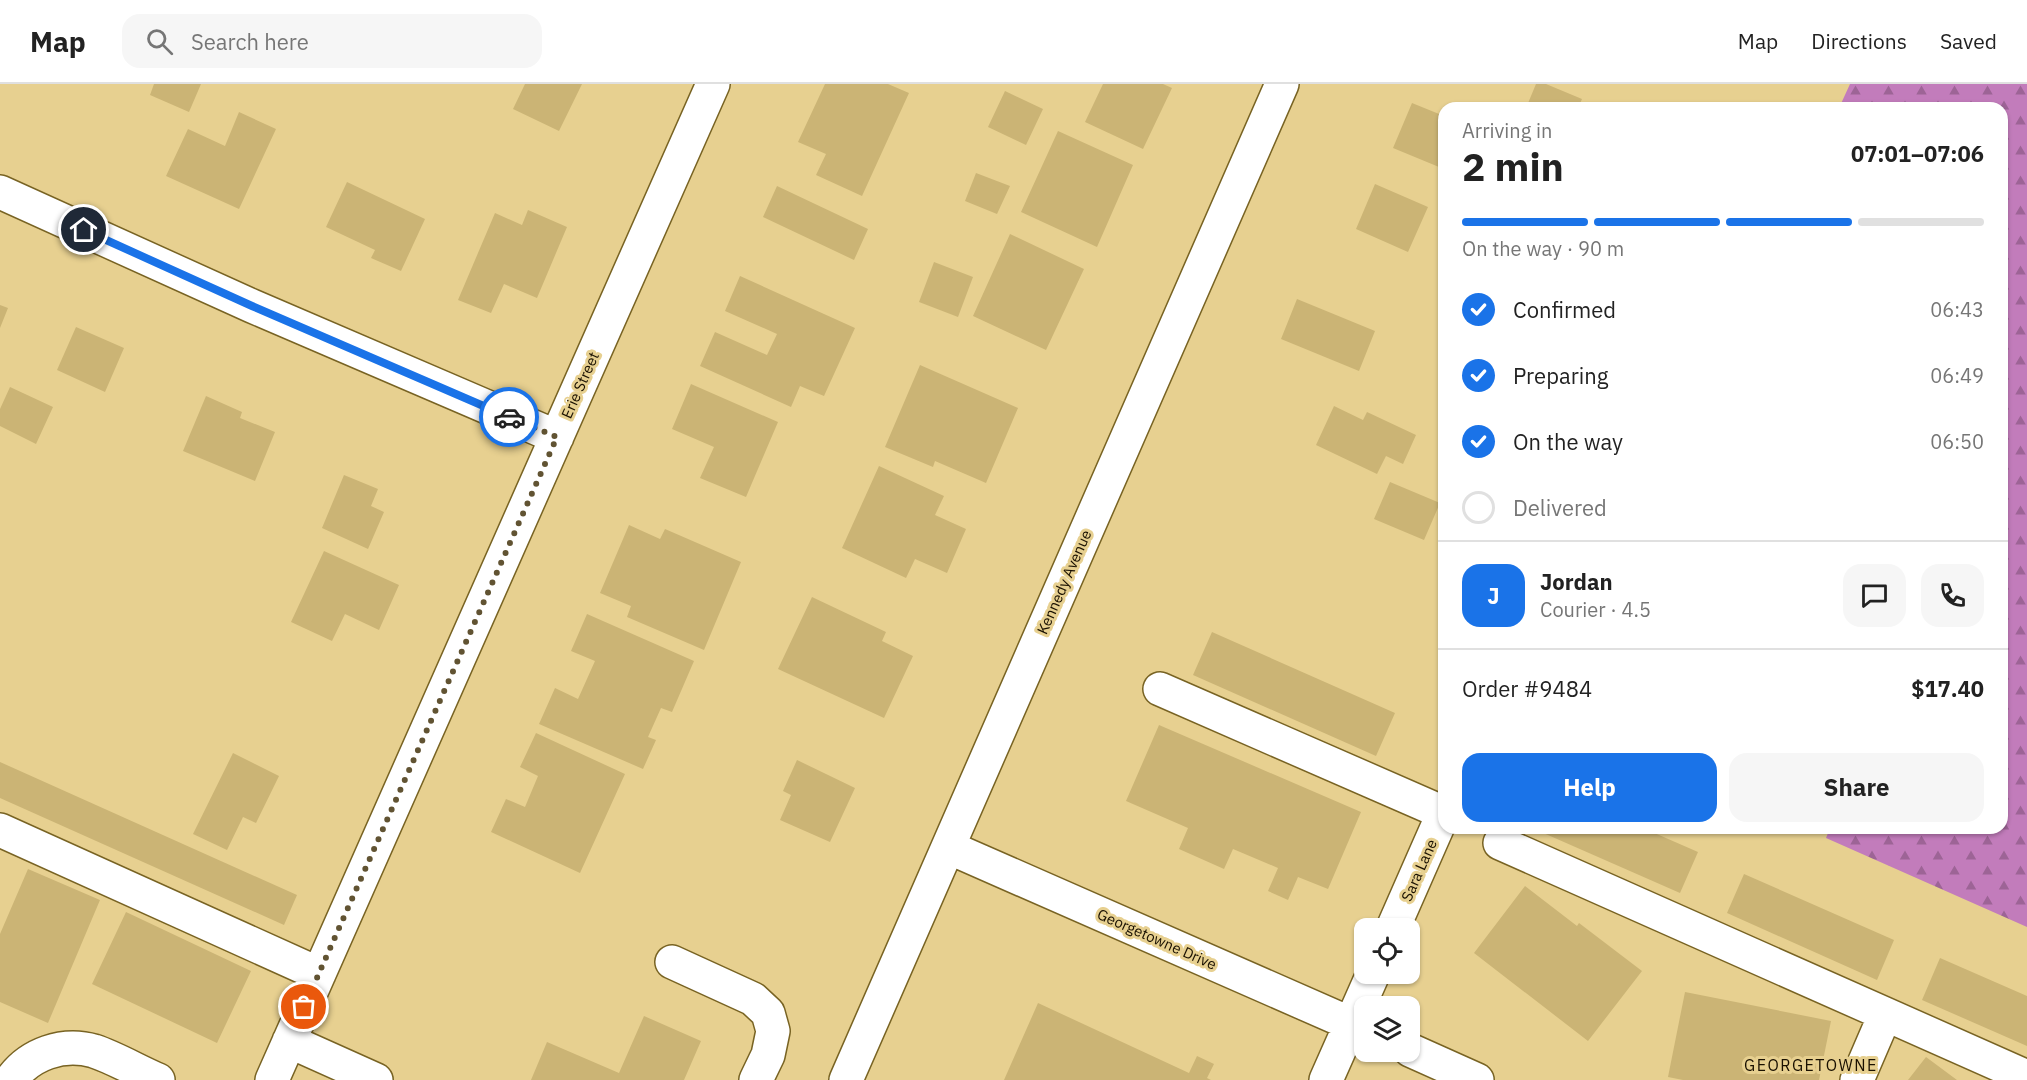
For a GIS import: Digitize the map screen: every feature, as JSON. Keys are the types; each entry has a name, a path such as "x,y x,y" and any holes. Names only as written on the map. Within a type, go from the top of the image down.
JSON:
{"street":[{"name":"Erie Street","path":"272,1080 713,84"},
{"name":"Kennedy Avenue","path":"846,1080 1282,84"},
{"path":"0,192 252,306 557,437"},
{"path":"1160,689 1438,810"},
{"name":"Sara Lane","path":"1397,918 1438,827"},
{"path":"0,830 319,974"},
{"path":"1500,843 2027,1077"},
{"name":"Georgetowne Drive","path":"948,847 1354,1025"},
{"path":"672,962 753,999 768,1013 773,1031 768,1055 756,1080"},
{"path":"1857,1080 1886,1014"},
{"path":"1326,1080 1354,1034"},
{"path":"289,1041 376,1080"},
{"path":"7,1077 36,1057 63,1048 93,1051 158,1080"},
{"path":"1420,1054 1477,1080"}],"green space":[{"path":"1850,84 2027,84 2027,927 1826,838 1828,834 2008,834 2008,102 1842,102"}],"building":[{"path":"154,84 201,84 189,112 150,95"},
{"path":"525,84 582,84 559,131 513,109"},
{"path":"825,84 888,84 909,93 862,196 816,175 826,154 798,142"},
{"path":"1103,84 1163,84 1172,88 1143,149 1085,122"},
{"path":"1536,84 1546,84 1582,99 1581,102 1528,102"},
{"path":"1005,91 1043,109 1026,145 988,127"},
{"path":"1412,103 1438,114 1438,167 1393,148"},
{"path":"239,112 276,129 239,209 166,176 188,129 225,146"},
{"path":"1058,131 1133,165 1097,247 1021,212"},
{"path":"976,173 1010,186 997,214 965,201"},
{"path":"347,182 425,219 401,271 371,258 375,250 326,227"},
{"path":"1375,184 1428,207 1408,252 1356,229"},
{"path":"777,186 868,229 854,260 763,217"},
{"path":"528,210 567,227 537,298 504,284 491,313 458,300 495,213 522,225"},
{"path":"1010,234 1084,269 1046,350 973,316"},
{"path":"934,262 973,277 958,317 919,302"},
{"path":"740,276 855,328 824,396 800,386 791,407 700,366 715,332 767,355 777,334 725,311"},
{"path":"1297,299 1375,331 1359,371 1281,339"},
{"path":"0,305 8,308 0,328"},
{"path":"76,327 124,348 105,392 57,370"},
{"path":"920,365 1018,408 986,483 935,461 933,467 885,447"},
{"path":"691,384 778,422 746,497 700,478 714,447 672,429"},
{"path":"10,387 53,407 36,444 0,426 0,409"},
{"path":"206,396 242,412 240,418 275,432 255,481 183,451"},
{"path":"1334,406 1363,420 1367,412 1416,435 1403,464 1386,456 1377,474 1316,445"},
{"path":"879,466 944,496 935,515 966,529 947,573 915,559 906,578 842,548"},
{"path":"344,475 378,489 371,506 384,512 368,549 322,528"},
{"path":"1390,482 1438,502 1438,508 1424,540 1374,519"},
{"path":"629,525 660,539 665,529 741,562 704,650 627,617 631,606 600,593"},
{"path":"324,551 399,585 379,630 345,614 332,641 291,622"},
{"path":"812,597 886,632 882,641 913,656 884,718 778,669"},
{"path":"587,614 694,661 672,712 661,708 648,737 656,740 643,769 539,724 555,688 578,699 595,661 571,651"},
{"path":"1212,632 1395,713 1376,756 1193,675"},
{"path":"1159,725 1361,812 1328,889 1298,877 1288,900 1268,891 1278,868 1233,849 1224,869 1179,849 1188,828 1126,801"},
{"path":"536,733 625,774 580,873 491,832 506,799 525,807 538,776 520,767"},
{"path":"233,753 279,776 256,823 243,817 227,850 193,834"},
{"path":"797,760 855,788 830,842 780,820 791,795 783,791"},
{"path":"0,762 297,895 284,925 0,798"},
{"path":"1546,834 1657,834 1698,852 1680,893"},
{"path":"28,869 100,900 48,1023 0,1002 0,934"},
{"path":"1744,874 1894,940 1877,980 1727,913"},
{"path":"1525,886 1577,926 1579,923 1642,971 1588,1041 1474,953"},
{"path":"126,912 251,971 217,1043 92,984"},
{"path":"1940,958 2027,996 2027,1046 1922,1000"},
{"path":"1685,992 1831,1021 1819,1080 1683,1080 1668,1077"},
{"path":"1038,1003 1189,1073 1197,1056 1214,1064 1207,1078 1211,1080 1004,1080"},
{"path":"644,1016 701,1041 684,1080 531,1080 547,1042 619,1073"},
{"path":"1926,1057 1957,1080 1908,1080"}],"way so far":[{"path":"304,1007 557,437 509,417"}],"district":[{"name":"GEORGETOWNE","path":"1811,1065"}],"route":[{"path":"84,230 252,306 509,417"}]}
